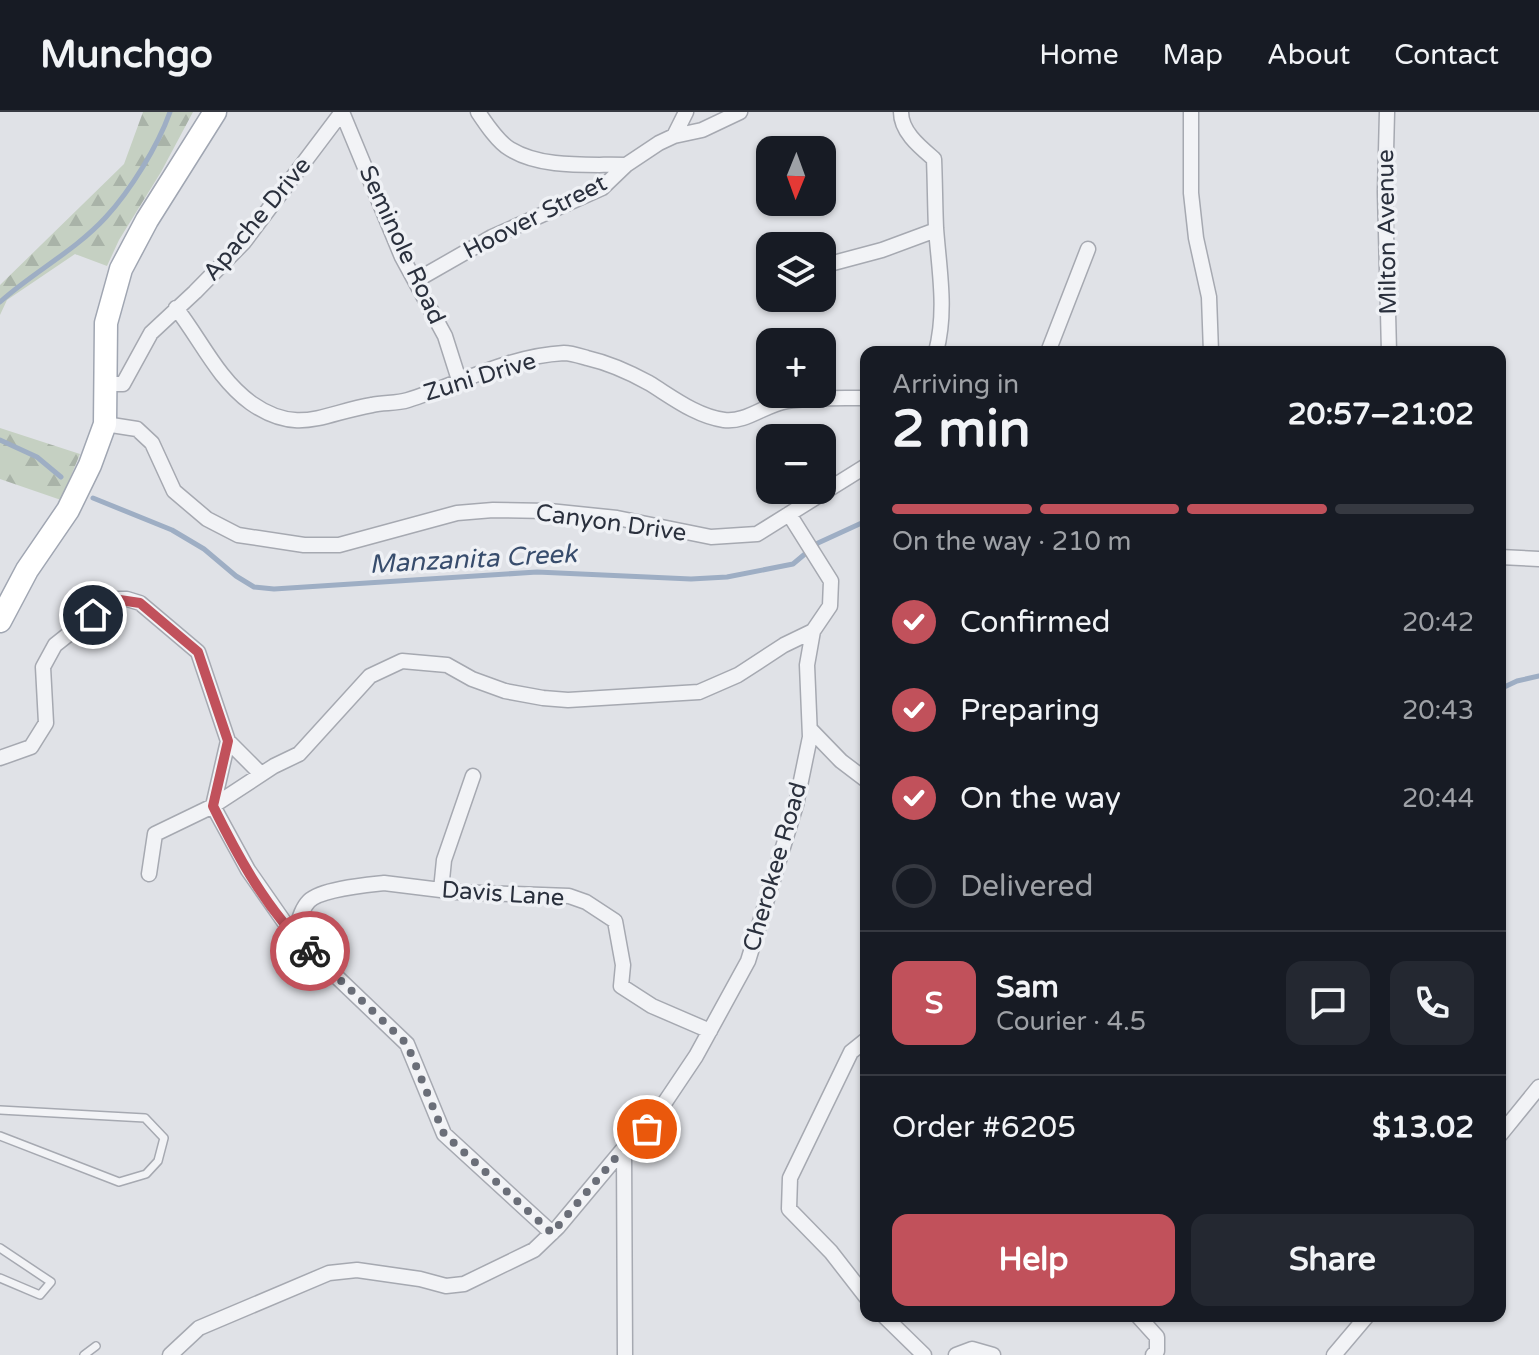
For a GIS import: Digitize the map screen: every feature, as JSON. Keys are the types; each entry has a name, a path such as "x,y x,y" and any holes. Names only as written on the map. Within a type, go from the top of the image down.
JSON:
{"main road":[{"path":"0,621 27,570 68,510 90,465 105,424 106,323 121,269 147,220 215,112"}],"street":[{"name":"Apache Drive","path":"104,384 123,384 151,333 244,242 342,112"},
{"name":"Seminole Road","path":"342,112 402,257 445,336 459,380"},
{"path":"478,112 508,148 532,159 626,165"},
{"path":"674,136 686,112"},
{"name":"Hoover Street","path":"415,281 492,237 602,188 626,165 674,136 702,130 740,112"},
{"path":"901,112 901,120 914,141 934,159 942,294 938,346"},
{"path":"1191,112 1191,193 1196,238 1209,297 1211,346"},
{"name":"Milton Avenue","path":"1387,112 1385,192 1389,346"},
{"path":"836,262 882,250 936,230"},
{"path":"1050,346 1088,249"},
{"name":"Zuni Drive","path":"176,308 189,324 207,358 237,391 252,403 285,420 324,419 370,405 404,401 519,361 566,353 605,362 647,382 687,407 725,420 742,418 784,401 860,398"},
{"name":"Canyon Drive","path":"105,424 137,429 152,443 174,491 207,519 238,535 304,545 339,545 457,513 493,510 549,511 617,518 711,537 757,534 860,470"},
{"name":"Cherokee Road","path":"170,1355 199,1328 329,1273 357,1270 446,1286 464,1284 534,1250 624,1148 647,1129 710,1031 748,961 796,805 810,729 807,665 813,631 830,606 831,581 789,514"},
{"path":"1506,557 1539,557"},
{"path":"0,758 31,747 46,723 43,667 55,645 113,599 140,603 198,652 228,741 261,774"},
{"path":"149,874 155,834 213,806 261,774 299,754 370,676 402,661 447,665 472,679 505,691 543,698 568,700 687,693 699,692 738,675 784,645 813,631"},
{"path":"810,729 860,775"},
{"path":"228,741 213,806 248,870 294,936 407,1044 444,1134 552,1233"},
{"path":"441,890 444,860 473,776"},
{"name":"Davis Lane","path":"294,936 302,912 311,899 325,893 384,883 441,890 569,896 586,902 615,921 623,965 621,986 652,1006 710,1031"},
{"path":"860,1045 851,1052 790,1178 789,1209 831,1252 860,1289"},
{"path":"1506,1128 1539,1087"},
{"path":"624,1148 625,1355"},
{"path":"890,1322 924,1355"},
{"path":"1143,1322 1157,1337 1157,1351 1153,1355"},
{"path":"1334,1355 1362,1322"},
{"path":"956,1355 972,1349 993,1355"}],"lane":[{"path":"0,1110 145,1118 164,1138 158,1161 146,1174 119,1182 0,1136"},
{"path":"0,1248 51,1282 40,1295 0,1278"},
{"path":"84,1355 96,1346"}],"green space":[{"path":"143,112 193,112 107,266 75,254 7,300 0,315 0,285 124,164"},
{"path":"0,428 80,454 61,500 0,479"}],"waterway":[{"path":"0,302 106,217 142,168 170,112"},
{"name":"Manzanita Creek","path":"0,440 37,457 61,477"},
{"name":"Manzanita Creek","path":"93,498 172,530 204,549 254,587 274,589 537,572 691,579 727,577 793,564 818,543 860,524"},
{"name":"Manzanita Creek","path":"1506,686 1539,676"}],"way so far":[{"path":"310,951 407,1044 444,1134 552,1233 624,1148 647,1129"}],"route":[{"path":"93,615 113,599 140,603 198,652 228,741 213,806 248,870 294,936 310,951"}]}
